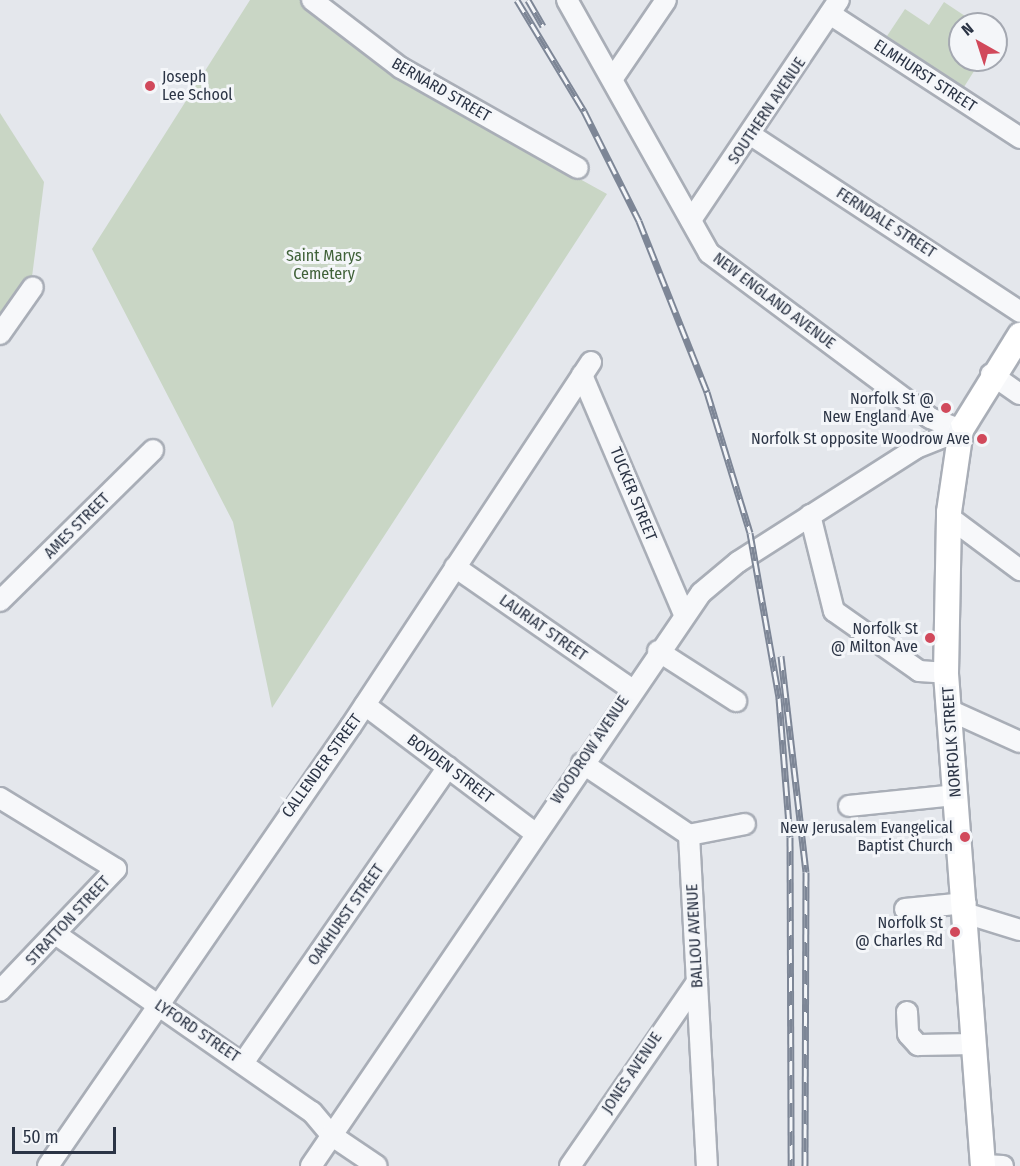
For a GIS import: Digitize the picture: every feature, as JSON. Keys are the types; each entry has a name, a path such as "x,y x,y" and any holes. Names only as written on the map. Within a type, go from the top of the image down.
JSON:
{"main road":[{"name":"NORFOLK STREET","path":"983,1166 967,909 946,673 949,517 961,430 992,374 1020,334"}],"street":[{"name":"BERNARD STREET","path":"312,0 400,68 578,168"},
{"name":"NEW ENGLAND AVENUE","path":"567,0 613,78 709,253 930,418 961,430"},
{"path":"613,78 666,0"},
{"name":"SOUTHERN AVENUE","path":"691,219 751,135 835,7"},
{"name":"ELMHURST STREET","path":"835,7 1020,138"},
{"name":"FERNDALE STREET","path":"751,135 1020,312"},
{"path":"0,334 33,287"},
{"name":"CALLENDER STREET","path":"51,1161 156,1003 365,705 587,368"},
{"name":"TUCKER STREET","path":"587,368 684,614"},
{"path":"992,374 1020,394"},
{"name":"WOODROW AVENUE","path":"311,1166 631,689 684,614 717,578 810,515 916,448 961,430"},
{"name":"AMES STREET","path":"0,601 153,450"},
{"path":"810,515 834,611 919,671 946,673"},
{"path":"949,517 1020,570"},
{"name":"LAURIAT STREET","path":"455,567 631,689"},
{"path":"658,651 736,701"},
{"name":"BOYDEN STREET","path":"365,705 535,833"},
{"path":"949,710 1020,742"},
{"path":"582,763 688,835 745,824"},
{"name":"OAKHURST STREET","path":"243,1063 448,767"},
{"path":"849,806 956,795"},
{"name":"STRATTON STREET","path":"0,798 116,869 57,935 0,991"},
{"name":"BALLOU AVENUE","path":"688,835 707,1166"},
{"path":"905,909 967,909 1020,930"},
{"name":"LYFORD STREET","path":"57,935 312,1112 332,1135 377,1166"},
{"name":"JONES AVENUE","path":"570,1166 698,982"},
{"path":"907,1012 908,1034 918,1045 974,1044"},
{"path":"31,1166 51,1161"},
{"path":"983,1166 1004,1166"}],"green space":[{"name":"Saint Marys Cemetery","path":"250,0 305,0 388,73 607,194 272,708 233,522 92,249"},
{"path":"944,2 959,12 948,12 948,72 973,72 964,87 887,36 905,9 929,25"},
{"path":"0,113 44,182 31,285 0,315"}],"railway":[{"path":"517,0 584,111 639,221 707,392 750,533 779,698 790,837 791,1166"},
{"path":"528,0 543,26"},
{"path":"781,656 806,872 805,1166"}],"place":[{"name":"Joseph Lee School","path":"150,86"},
{"name":"Norfolk St @ New England Ave","path":"946,408"},
{"name":"Norfolk St opposite Woodrow Ave","path":"982,439"},
{"name":"Norfolk St @ Milton Ave","path":"930,638"},
{"name":"New Jerusalem Evangelical Baptist Church","path":"965,837"},
{"name":"Norfolk St @ Charles Rd","path":"955,932"}]}
